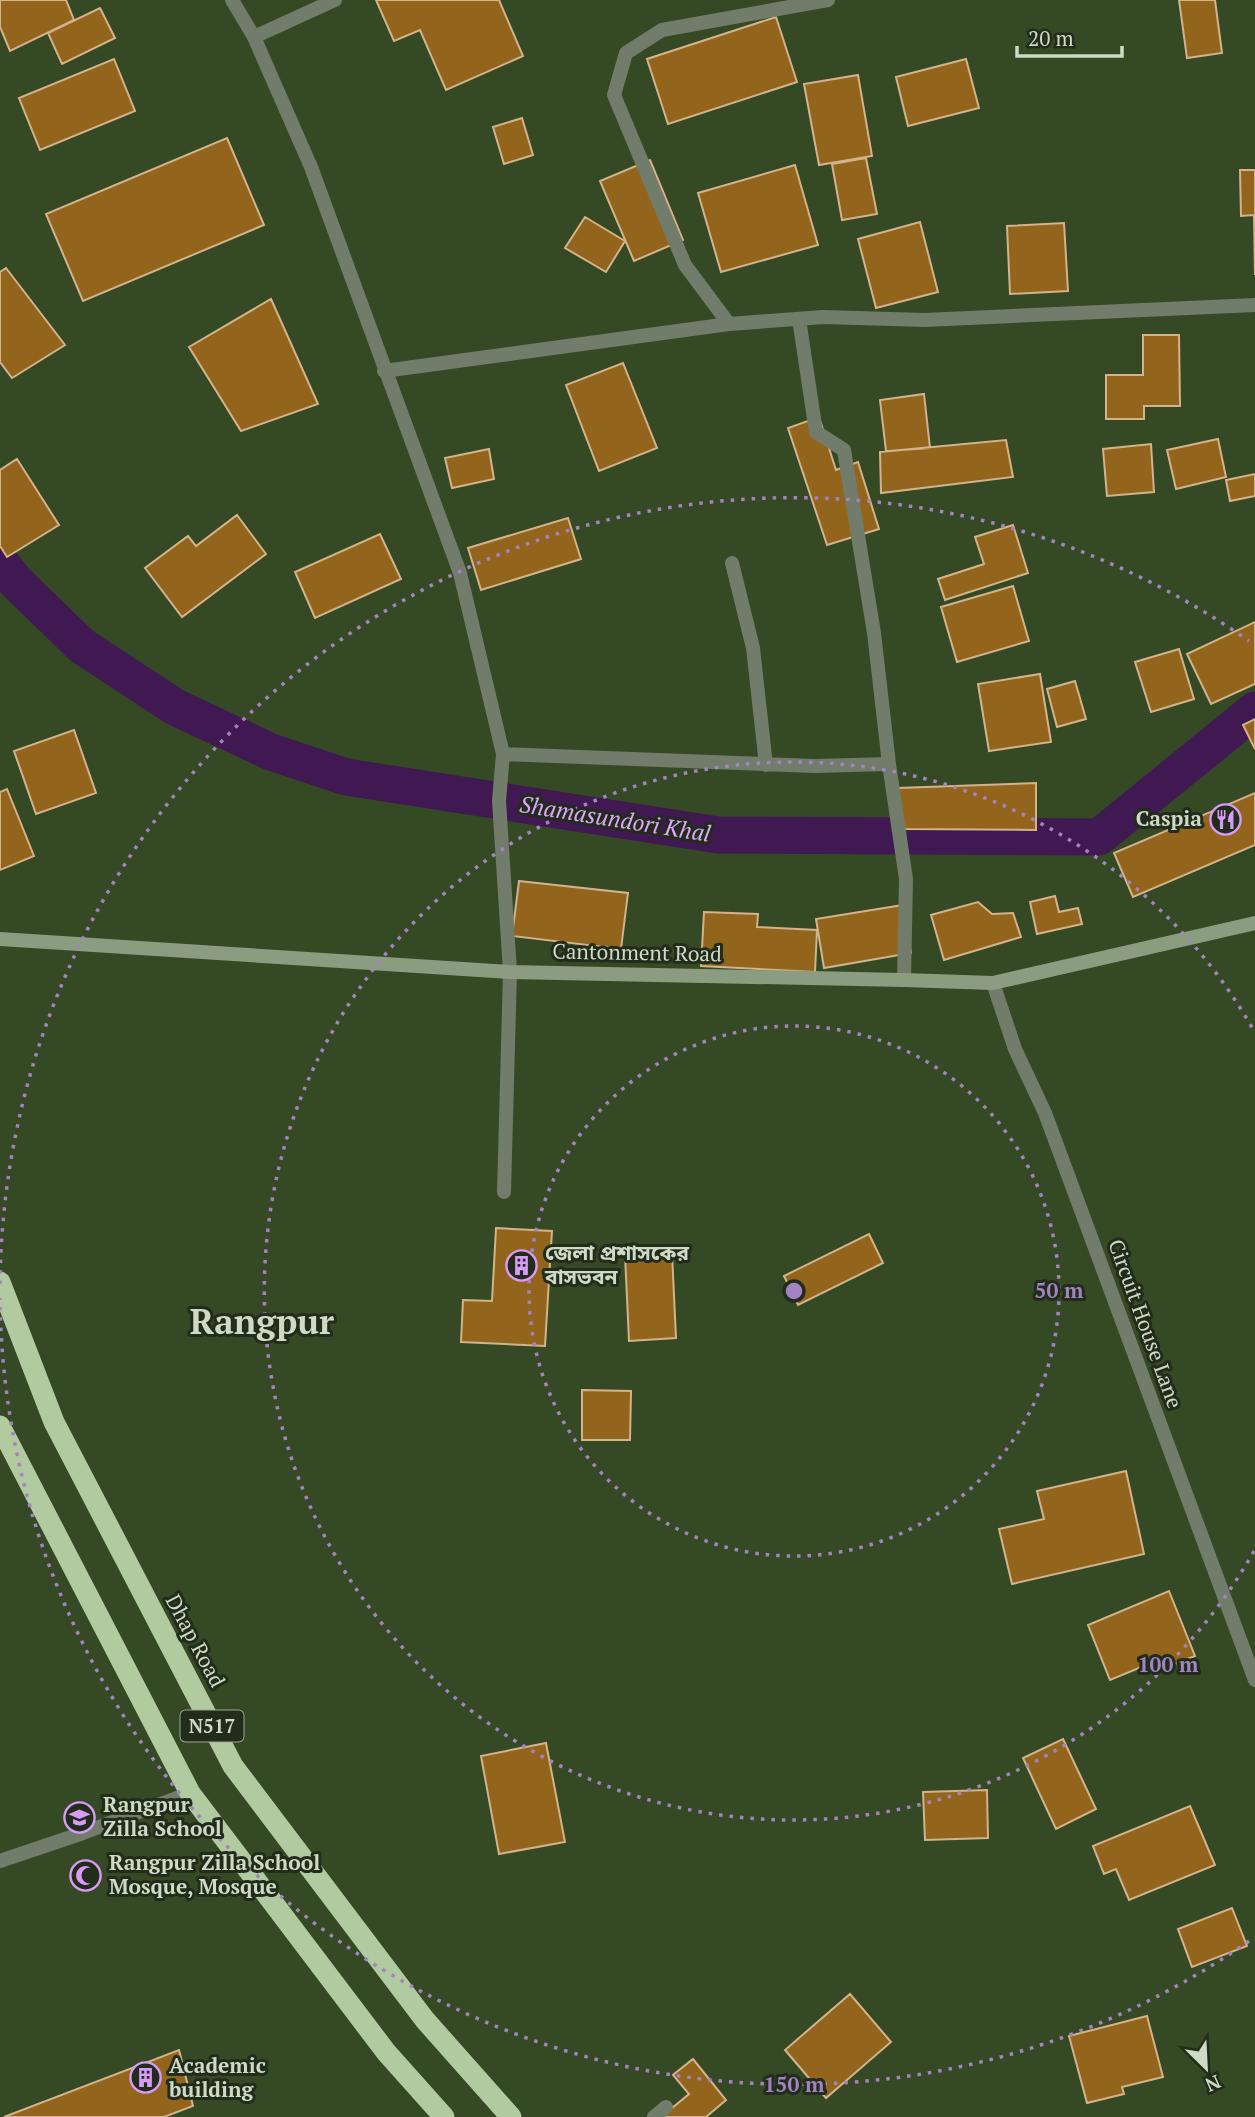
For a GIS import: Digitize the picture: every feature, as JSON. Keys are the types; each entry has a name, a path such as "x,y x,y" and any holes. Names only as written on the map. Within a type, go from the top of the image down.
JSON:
{"highway":[{"name":"Dhap Road","path":"0,1282 54,1422 233,1766 425,2020 511,2117"},
{"name":"N517","path":"0,1426 190,1793 386,2052 444,2117"}],"main road":[{"name":"Cantonment Road","path":"4,941 510,972 993,984 1255,923"}],"street":[{"path":"232,0 254,37 311,167 460,573 503,754 499,801 510,972 504,1192"},
{"path":"254,37 335,0"},
{"path":"729,324 685,265 614,95 626,53 662,30 828,0"},
{"path":"384,371 729,324 823,317 925,320 1255,305"},
{"path":"799,319 816,432 844,450 874,634 906,879 904,980"},
{"path":"732,563 753,648 765,765"},
{"path":"503,754 765,765 889,764"},
{"name":"Circuit House Lane","path":"993,984 1015,1049 1045,1112 1255,1680"},
{"path":"0,1861 190,1793"},
{"path":"654,2117 666,2107"}],"building":[{"path":"0,0 66,0 74,20 10,51 0,27"},
{"path":"376,0 499,0 523,56 446,90 420,30 394,41"},
{"path":"1179,0 1215,0 1222,53 1187,58"},
{"path":"100,8 115,38 62,64 48,33"},
{"path":"776,17 797,82 668,124 647,59"},
{"path":"114,59 135,111 40,150 19,98"},
{"path":"966,59 979,108 908,126 896,77"},
{"path":"858,75 872,156 819,165 804,84"},
{"path":"522,118 533,155 504,164 493,127"},
{"path":"227,138 264,225 83,301 46,214"},
{"path":"866,158 877,214 842,220 832,164"},
{"path":"650,160 683,240 634,261 600,181"},
{"path":"795,165 818,245 721,272 698,193"},
{"path":"1240,170 1255,170 1255,275 1254,215 1241,216"},
{"path":"585,217 625,241 606,272 565,248"},
{"path":"920,222 938,292 876,308 858,239"},
{"path":"1064,223 1068,291 1010,294 1007,226"},
{"path":"6,268 65,345 12,378 0,362 0,272"},
{"path":"271,299 318,404 241,431 189,347"},
{"path":"1143,335 1179,335 1180,406 1144,406 1144,419 1106,419 1106,375 1143,375"},
{"path":"623,363 657,448 599,471 566,385"},
{"path":"924,394 930,448 886,451 880,400"},
{"path":"819,417 836,470 858,462 879,529 827,545 788,428"},
{"path":"1218,439 1226,477 1176,489 1167,450"},
{"path":"1006,440 1013,477 881,493 880,452"},
{"path":"1151,444 1154,492 1107,496 1103,449"},
{"path":"489,449 494,479 452,488 445,458"},
{"path":"17,459 59,525 7,557 0,546 0,470"},
{"path":"1255,474 1255,496 1230,501 1226,480"},
{"path":"237,515 266,554 182,617 145,568 188,536 196,546"},
{"path":"568,518 581,559 481,590 468,548"},
{"path":"1013,525 1028,573 945,600 938,579 984,564 975,537"},
{"path":"380,534 401,579 315,618 295,572"},
{"path":"1013,586 1029,641 957,662 941,607"},
{"path":"1255,622 1255,684 1211,704 1187,654"},
{"path":"1179,649 1194,699 1151,712 1135,662"},
{"path":"1040,674 1051,742 989,751 978,684"},
{"path":"1075,681 1086,719 1057,727 1047,689"},
{"path":"1255,719 1255,749 1243,725"},
{"path":"74,730 96,793 36,814 14,751"},
{"path":"1036,783 1036,830 902,829 898,788"},
{"path":"7,789 34,856 0,870 0,792"},
{"name":"Caspia","path":"1255,793 1255,845 1133,897 1114,853"},
{"path":"519,881 628,893 621,949 512,936"},
{"path":"1055,896 1059,912 1078,908 1082,924 1037,934 1030,902"},
{"path":"978,902 992,914 1013,913 1021,937 944,960 931,915"},
{"path":"903,905 911,953 824,968 816,919"},
{"path":"704,912 758,914 757,927 817,930 815,972 701,966"},
{"name":"জেলা প্রশাসকের বাসভবন","path":"496,1228 552,1231 545,1346 461,1342 463,1300 492,1301"},
{"path":"869,1234 883,1263 798,1305 784,1276"},
{"path":"672,1253 676,1338 629,1341 625,1255"},
{"path":"582,1390 631,1391 630,1440 582,1440"},
{"path":"1126,1471 1144,1554 1012,1584 999,1529 1044,1519 1037,1491"},
{"path":"1169,1591 1195,1656 1160,1670 1156,1661 1110,1680 1088,1625"},
{"path":"1063,1739 1096,1809 1056,1829 1023,1758"},
{"path":"546,1743 565,1842 499,1854 481,1756"},
{"path":"987,1790 988,1838 925,1840 923,1792"},
{"path":"1190,1806 1215,1865 1129,1900 1116,1869 1104,1874 1093,1846"},
{"path":"1232,1908 1247,1946 1192,1967 1178,1929"},
{"path":"850,1994 891,2042 826,2098 785,2050"},
{"path":"1147,2016 1163,2077 1122,2087 1124,2094 1087,2103 1069,2036"},
{"name":"Academic building","path":"179,2050 193,2106 164,2117 4,2117"},
{"path":"693,2059 726,2100 706,2117 661,2117 689,2094 673,2075"}],"waterway":[{"name":"Shamasundori Khal","path":"0,562 16,582 82,646 175,707 271,752 346,777 718,835 1099,837 1255,710"}],"place":[{"name":"Caspia","path":"1225,819"},
{"name":"জেলা প্রশাসকের বাসভবন","path":"522,1265"},
{"name":"Rangpur Zilla School","path":"80,1817"},
{"name":"Rangpur Zilla School Mosque, Mosque","path":"86,1875"},
{"name":"Academic building","path":"146,2078"}],"district":[{"name":"Rangpur","path":"262,1322"}]}
